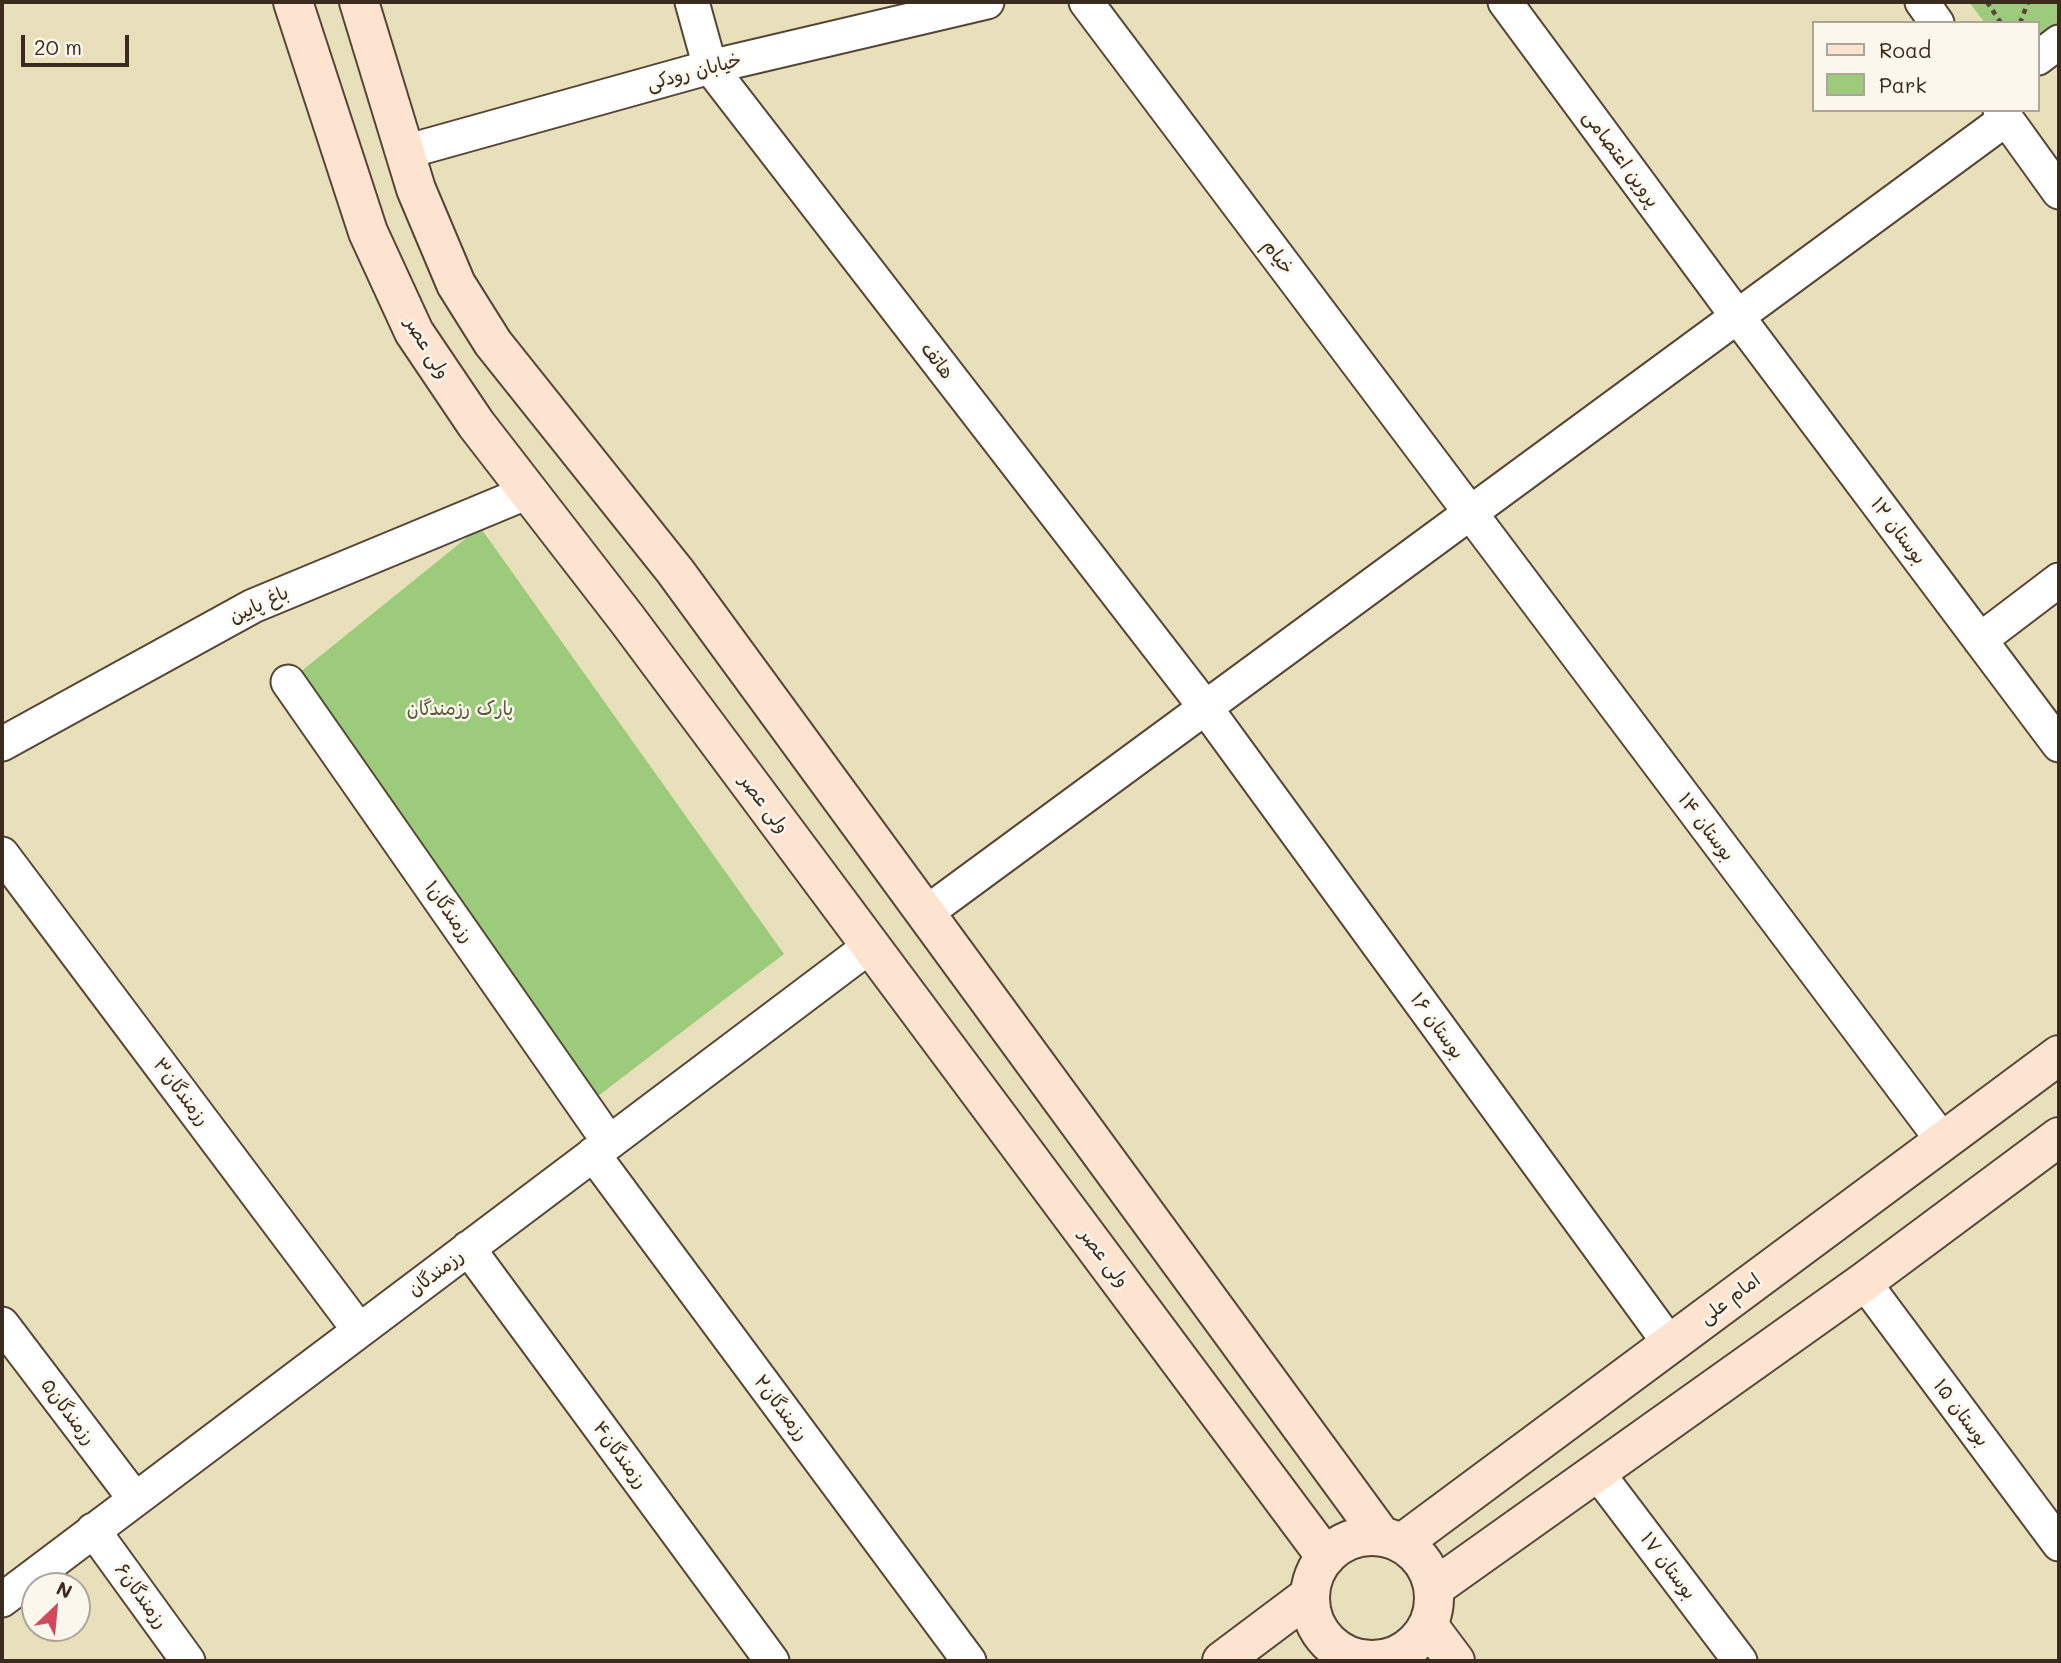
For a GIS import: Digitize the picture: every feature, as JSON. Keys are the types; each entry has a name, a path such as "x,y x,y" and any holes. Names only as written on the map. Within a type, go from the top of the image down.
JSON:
{"street":[{"name":"ولی عصر","path":"293,2 368,232 414,332 476,424 627,619 1326,1557"},
{"path":"359,2 416,189 456,284 493,344 675,571 1392,1540"},
{"name":"هاتف","path":"692,2 710,67 1205,708"},
{"name":"خیابان رودکی","path":"405,152 710,67 986,2"},
{"name":"خیام","path":"1086,2 1469,513"},
{"name":"پروین اعتصامی","path":"1505,2 1737,316"},
{"path":"1922,2 1936,21"},
{"path":"2040,56 2059,42"},
{"path":"926,913 1737,316 2003,114 2059,192"},
{"name":"بوستان ۱۲","path":"1737,316 2059,746"},
{"name":"باغ پایین","path":"2,744 253,606 528,492"},
{"name":"بوستان ۱۴","path":"1469,513 1943,1141"},
{"path":"1980,640 2059,579"},
{"name":"رزمندگان۱","path":"288,682 601,1148"},
{"name":"بوستان ۱۶","path":"1205,708 1670,1344"},
{"name":"رزمندگان۳","path":"2,854 359,1330"},
{"name":"رزمندگان","path":"2,1600 870,946"},
{"name":"امام علی","path":"1392,1540 1670,1344 2059,1055"},
{"path":"1434,1588 1864,1282 2059,1137"},
{"name":"رزمندگان۲","path":"601,1148 969,1661"},
{"name":"رزمندگان۴","path":"468,1248 772,1661"},
{"name":"بوستان ۱۵","path":"1864,1282 2059,1544"},
{"name":"رزمندگان۵","path":"2,1324 135,1499"},
{"name":"بوستان ۱۷","path":"1596,1471 1740,1661"},
{"name":"رزمندگان۶","path":"93,1531 188,1661"},
{"path":"1361,1536 1392,1540 1417,1554 1428,1570 1434,1588 1434,1607 1429,1625 1416,1642 1399,1654 1367,1660 1338,1649 1323,1635 1312,1616 1310,1595 1314,1574 1326,1557 1342,1544 1361,1536"},
{"path":"1222,1661 1310,1595"},
{"path":"1429,1625 1455,1661"}],"path":[{"path":"1987,2 2000,21"},
{"path":"2021,21 2028,2"}],"green space":[{"path":"1969,2 2059,2 2059,32 2040,46 2040,21 1983,21"},
{"name":"پارک رزمندگان","path":"480,527 784,954 598,1096 288,682"}]}
